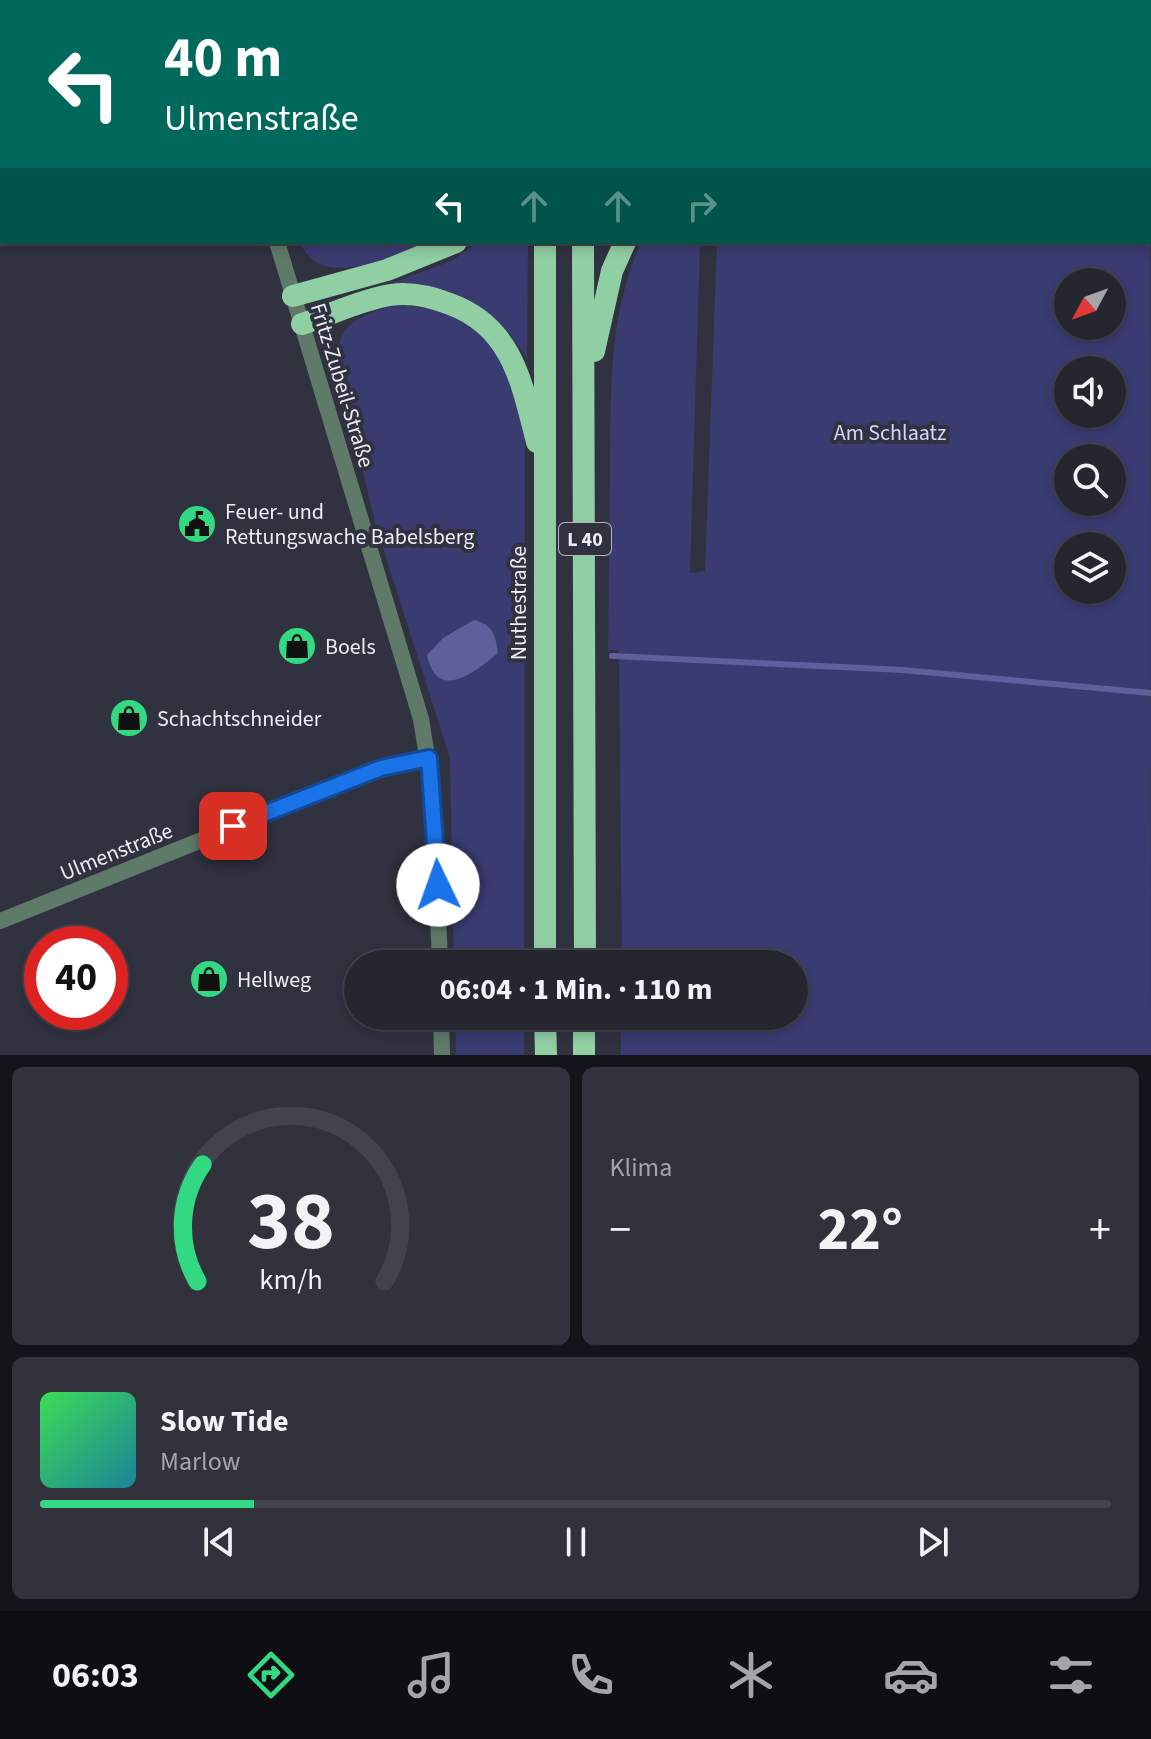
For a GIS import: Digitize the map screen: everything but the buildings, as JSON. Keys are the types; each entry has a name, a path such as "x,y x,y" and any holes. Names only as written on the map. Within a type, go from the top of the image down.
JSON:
{"highway":[{"path":"293,296 387,270 451,244"},
{"name":"Nuthestraße","path":"545,244 545,950"},
{"name":"L 40","path":"583,244 585,950"},
{"path":"585,396 612,271 624,244"},
{"path":"302,324 390,295 438,299 483,321 506,346 522,378 545,473"},
{"path":"545,1030 546,1055"},
{"path":"584,1030 584,1055"}],"street":[{"name":"Fritz-Zubeil-Straße","path":"278,244 421,719 429,758 439,950"},
{"name":"Ulmenstraße","path":"0,921 381,768 429,758"},
{"path":"441,1030 442,1055"}],"green space":[{"path":"301,244 423,244 359,266 324,266 310,257"},
{"path":"476,244 528,244 527,360 503,326 472,302 434,287 392,283 451,261"},
{"name":"Am Schlaatz","path":"640,244 700,244 690,573 705,571 717,244 1150,244 1151,1055 621,1055 621,1030 808,1030 808,950 622,950 619,650 608,650 611,412 617,326 622,298"},
{"path":"394,305 427,309 458,319 485,337 505,364 525,437 524,950 454,950 450,758 375,523 336,359 338,346 347,328 372,313"},
{"path":"455,1030 524,1030 524,1055 456,1055"}],"water":[{"path":"474,620 492,631 498,653 468,675 458,679 439,678 427,655 443,638"}],"waterway":[{"path":"612,656 903,670 1151,693"}],"place":[{"name":"Feuer- und Rettungswache Babelsberg","path":"197,524"},
{"name":"Boels","path":"297,646"},
{"name":"Schachtschneider","path":"129,718"},
{"name":"Hellweg","path":"209,979"}],"route":[{"path":"233,826 381,768 429,758 438,885"}]}
